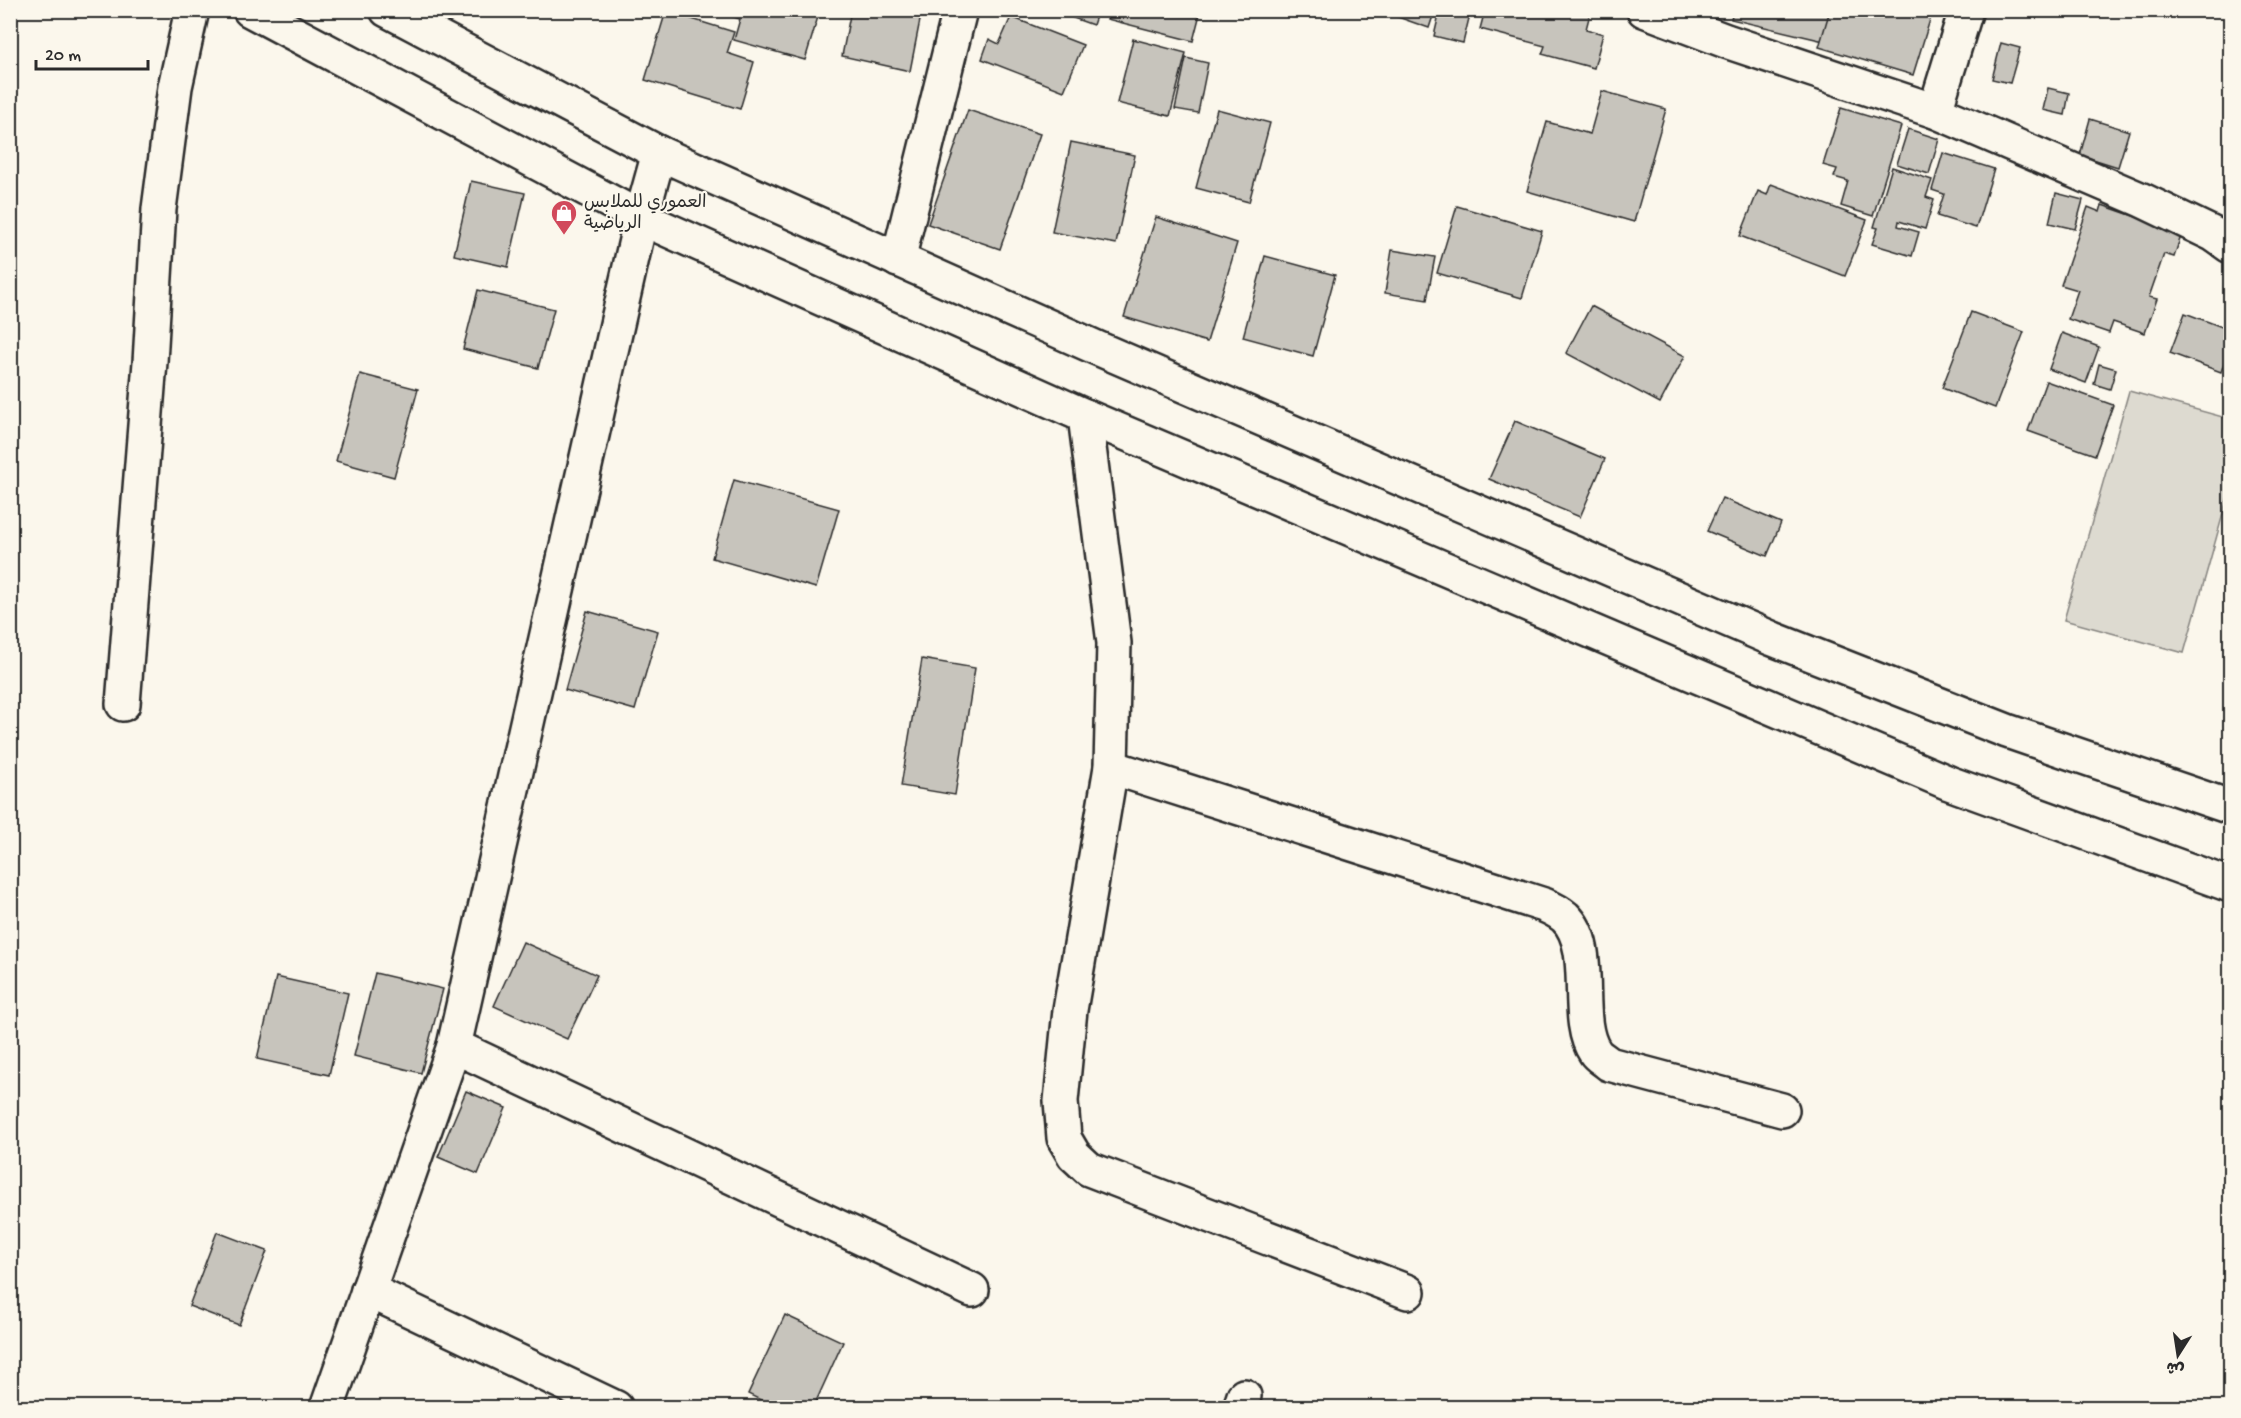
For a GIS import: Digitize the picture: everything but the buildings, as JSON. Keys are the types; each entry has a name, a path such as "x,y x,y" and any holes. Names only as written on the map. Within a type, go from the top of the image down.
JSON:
{"street":[{"path":"123,704 150,362 159,208 175,87 192,10"},
{"path":"250,10 641,218 1084,416 1949,783 2230,885"},
{"path":"387,10 659,153 1108,353 1773,639 2007,731 2230,807"},
{"path":"898,260 960,10"},
{"path":"1644,10 1726,41 1935,111 2142,200 2213,234 2230,246"},
{"path":"1935,111 1966,10"},
{"path":"327,1407 454,1046 641,218 659,153"},
{"path":"1084,416 1114,643 1111,767 1070,1010 1061,1101 1064,1138 1074,1155 1089,1169 1408,1292"},
{"path":"1111,767 1544,905 1564,916 1573,928 1581,956 1588,1039 1596,1054 1610,1064 1782,1110"},
{"path":"454,1046 972,1290"},
{"path":"368,1290 616,1407"}],"shaded area":[{"path":"2129,391 2230,419 2230,489 2184,653 2064,620"}],"place":[{"name":"العموري للملابس الرياضية","path":"564,236"}]}
